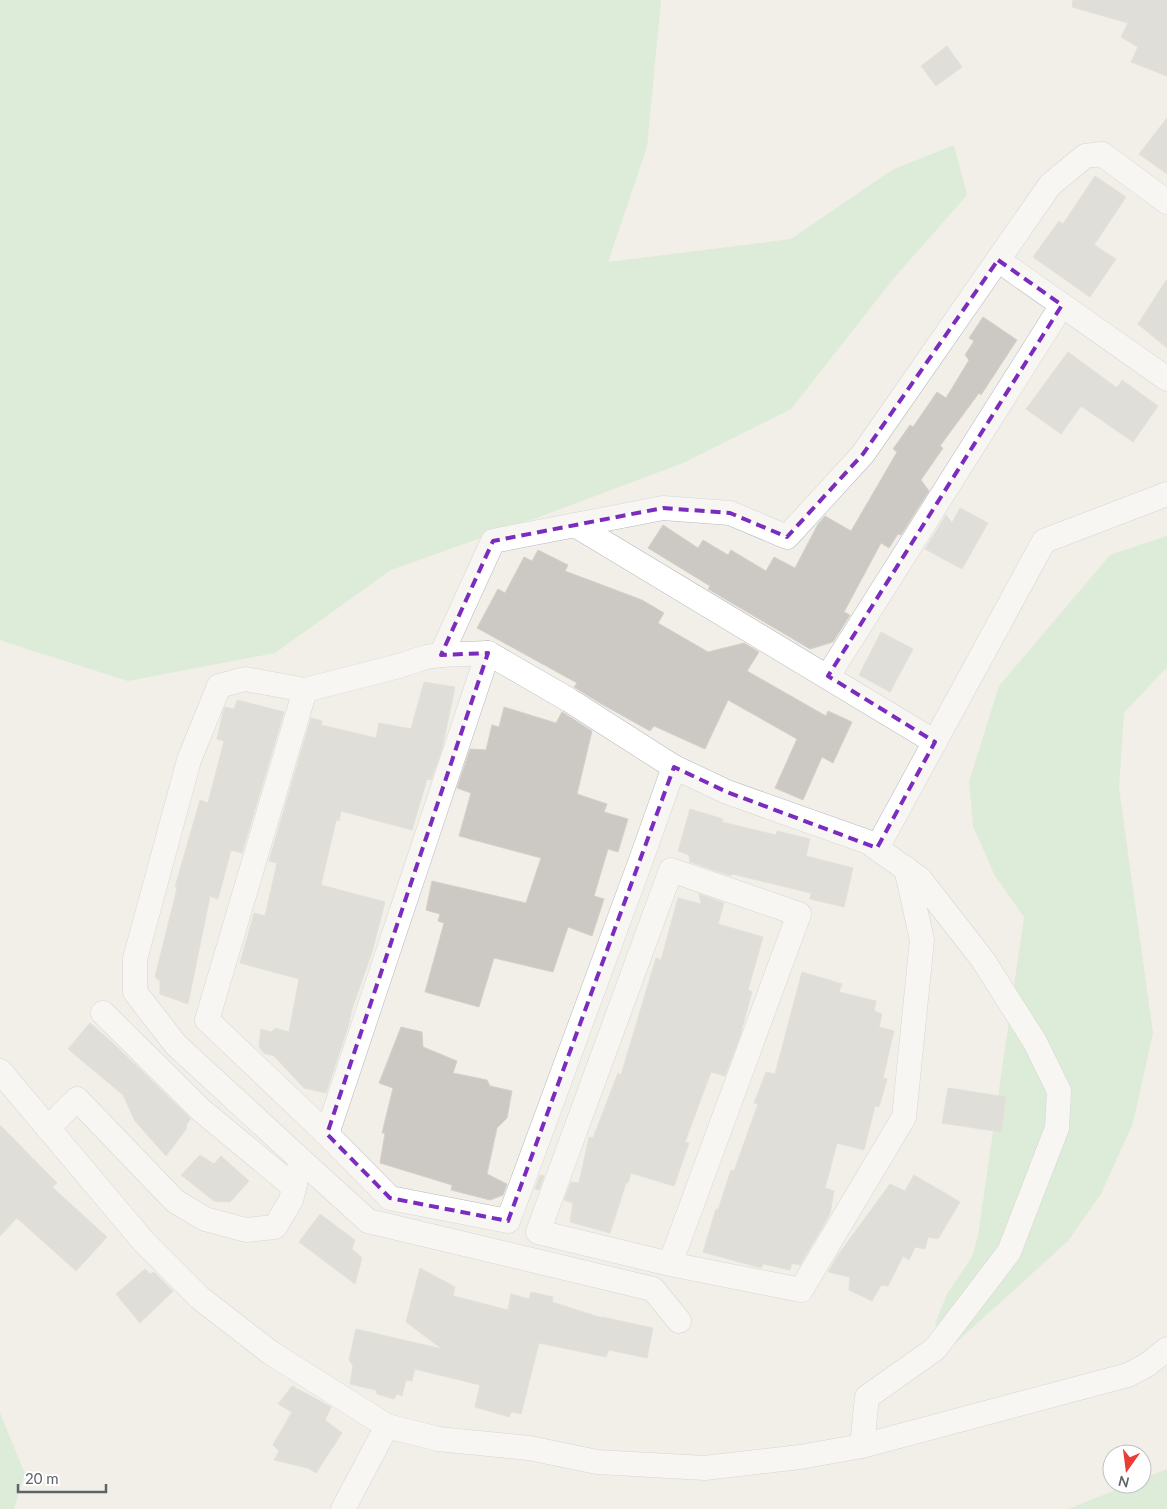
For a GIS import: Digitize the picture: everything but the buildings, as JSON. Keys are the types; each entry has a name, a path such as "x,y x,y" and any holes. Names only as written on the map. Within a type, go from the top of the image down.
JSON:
{"street":[{"path":"441,655 493,541 663,508 730,513 787,537 863,454 1050,185 1085,156 1102,154 1167,202"},
{"path":"998,260 1167,379"},
{"path":"828,676 1062,305"},
{"path":"877,848 1044,541 1167,494"},
{"path":"575,525 935,742"},
{"path":"327,1134 488,653"},
{"path":"679,1321 653,1289 368,1221 176,1045 134,992 135,959 190,760 219,686 245,679 305,690 426,657 488,653 569,700 674,767 727,792 868,842 920,879 983,960 1035,1042 1059,1091 1057,1128 1009,1252 935,1349 867,1397 862,1446"},
{"path":"305,690 207,1020 327,1134 390,1198 508,1221 674,767"},
{"path":"670,1264 799,914 671,870 538,1232 670,1264 801,1290 904,1116 922,940 906,868"},
{"path":"103,1013 200,1110 294,1187"},
{"path":"0,1071 144,1242 200,1298 272,1353 387,1426 438,1439 529,1448 597,1462 705,1468 800,1457 862,1446 1128,1375 1147,1365 1167,1349"},
{"path":"48,1128 77,1099 175,1201 205,1219 246,1230 275,1227 291,1200 301,1160"},
{"path":"343,1509 387,1426"}],"highlighted area":[{"path":"998,260 1062,305 828,676 935,742 877,848 727,792 674,767 508,1221 390,1198 327,1134 488,653 441,655 493,541 663,508 730,513 787,537 863,454"}],"green space":[{"path":"0,0 661,0 647,147 608,262 791,239 892,170 954,145 967,195 894,278 791,409 683,463 391,570 275,653 128,681 0,639"},
{"path":"1167,536 1167,667 1124,713 1119,788 1153,1033 1133,1123 1101,1194 1068,1241 950,1348 935,1324 947,1294 972,1257 978,1236 1024,917 995,876 973,826 969,782 999,686 1110,555"},
{"path":"0,1413 25,1474 14,1509 0,1509"},
{"path":"1167,1469 1167,1509 1068,1509 1106,1494 1152,1494 1152,1475"}]}
